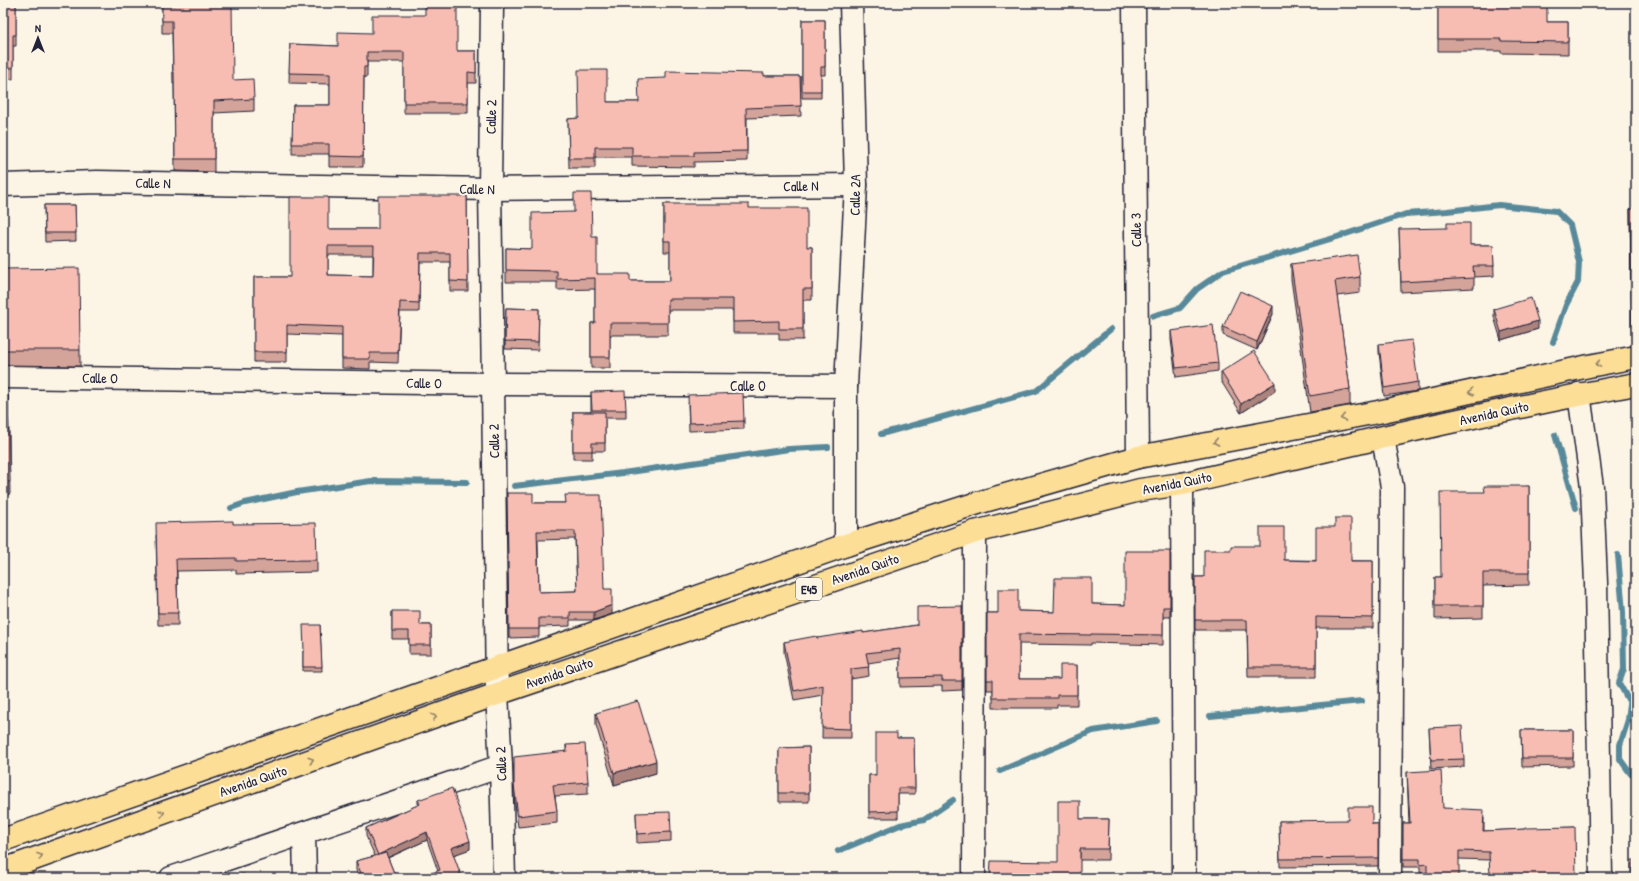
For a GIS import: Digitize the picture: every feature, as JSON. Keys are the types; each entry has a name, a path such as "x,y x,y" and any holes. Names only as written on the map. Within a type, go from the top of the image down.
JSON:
{"highway":[{"name":"Avenida Quito","path":"3,840 846,545 981,502 1138,457 1378,412 1636,357"},
{"name":"Avenida Quito","path":"3,870 497,694 975,532 1140,490 1182,484 1579,394 1636,384"}],"street":[{"name":"Calle 2","path":"492,3 490,189 498,666 497,694 501,766 504,878"},
{"name":"Calle 2A","path":"846,545 846,386 856,185 851,3"},
{"name":"Calle 3","path":"1134,3 1138,457"},
{"name":"Calle N","path":"3,185 97,182 490,189 856,185"},
{"name":"Calle O","path":"3,377 493,384 846,386"},
{"path":"1579,394 1592,495 1596,591 1601,878"},
{"path":"1383,438 1392,487 1390,878"},
{"path":"1182,484 1184,878"},
{"path":"974,878 975,532"},
{"path":"171,878 501,766"},
{"path":"304,834 305,878"}],"building":[{"path":"3,3 16,3 16,35 13,35 13,68 3,68"},
{"path":"176,3 232,3 233,80 253,79 254,99 214,101 214,159 175,159 172,21 162,21 162,5 176,5"},
{"path":"425,3 457,3 457,51 476,51 476,73 468,72 468,103 404,103 404,52 367,52 367,67 364,67 363,157 329,156 329,144 292,144 293,105 330,105 330,74 289,73 290,44 338,46 338,32 372,33 372,15 425,15"},
{"path":"1547,3 1547,22 1568,22 1568,42 1501,41 1501,39 1438,39 1438,4"},
{"path":"802,20 825,20 825,67 821,67 821,91 802,91"},
{"path":"578,70 607,70 607,102 639,102 638,79 666,78 666,71 764,73 764,76 800,76 801,106 746,108 747,151 694,152 694,156 632,156 632,147 595,147 595,158 569,158 568,119 579,118"},
{"path":"574,193 591,193 592,237 597,237 597,274 630,274 630,281 670,281 670,241 664,241 664,204 749,204 749,208 807,208 807,247 812,247 812,289 803,289 803,329 779,329 779,321 733,322 733,299 668,299 668,323 610,323 610,357 591,357 591,323 595,323 595,278 557,279 557,271 506,270 506,248 532,249 532,213 574,212"},
{"path":"378,196 467,196 468,282 450,281 450,253 420,253 419,303 400,302 398,353 370,353 370,359 342,359 342,327 287,325 287,352 254,352 254,277 290,277 290,197 328,197 328,229 378,229","holes":["328,246 374,246 373,276 328,275"]},
{"path":"44,205 75,205 76,233 45,233"},
{"path":"1630,209 1636,209 1636,325 1632,325"},
{"path":"1447,223 1470,223 1470,245 1493,245 1494,266 1473,266 1474,278 1401,282 1399,229 1447,228"},
{"path":"1357,255 1360,277 1335,281 1350,389 1310,396 1291,264"},
{"path":"79,268 80,350 3,350 3,269"},
{"path":"1240,291 1273,306 1257,342 1223,327"},
{"path":"1531,298 1538,321 1501,332 1494,309"},
{"path":"506,308 539,309 538,342 505,341"},
{"path":"1213,325 1218,363 1176,368 1171,331"},
{"path":"1412,340 1418,382 1384,388 1379,344"},
{"path":"1254,351 1275,383 1241,404 1221,372"},
{"path":"625,391 626,410 592,410 591,392"},
{"path":"743,393 744,421 689,423 688,395"},
{"path":"3,395 8,395 10,482 3,482"},
{"path":"573,412 605,412 605,443 592,443 592,451 573,451"},
{"path":"1484,486 1529,486 1529,573 1483,573 1483,606 1435,606 1435,577 1441,577 1440,492 1485,492"},
{"path":"507,493 533,493 533,503 566,503 565,495 601,495 604,589 612,589 612,605 594,612 570,612 570,618 539,618 539,629 509,629","holes":["537,531 575,531 577,591 539,592"]},
{"path":"1335,518 1351,518 1351,561 1373,561 1373,618 1316,617 1316,667 1248,667 1247,620 1195,620 1195,577 1204,577 1204,550 1231,550 1231,546 1260,546 1260,527 1284,527 1284,560 1316,561 1316,527 1335,527"},
{"path":"233,521 233,524 316,523 317,560 236,561 236,558 176,559 178,613 158,613 156,523"},
{"path":"1125,551 1170,551 1170,607 1163,607 1163,635 1019,634 1019,679 1060,679 1060,665 1077,665 1077,695 1057,695 1057,698 993,698 993,680 987,680 987,613 998,613 998,589 1018,589 1018,611 1054,612 1055,578 1092,578 1092,604 1125,605"},
{"path":"962,606 962,681 942,681 942,677 900,678 900,649 866,653 869,667 851,669 851,729 822,728 823,685 794,691 784,642 816,636 817,638 863,631 863,633 917,625 917,607"},
{"path":"392,611 420,611 420,625 431,625 431,645 409,645 409,631 392,631"},
{"path":"303,625 320,625 322,667 303,667"},
{"path":"638,701 656,761 614,773 596,713"},
{"path":"1462,726 1464,759 1431,760 1429,728"},
{"path":"1521,730 1573,730 1573,758 1522,758"},
{"path":"876,733 897,733 897,738 914,738 915,788 898,788 898,811 869,812 869,775 876,775"},
{"path":"585,744 588,782 553,785 557,811 518,816 514,785 514,757 567,751 566,745"},
{"path":"809,747 809,793 779,793 779,748"},
{"path":"1441,770 1443,808 1484,810 1483,831 1575,827 1576,878 1490,878 1489,852 1459,851 1459,878 1427,878 1427,864 1420,865 1420,859 1403,859 1403,823 1410,823 1407,772"},
{"path":"452,788 470,841 451,848 462,878 425,878 424,876 440,870 427,832 378,855 366,828 420,804 418,800"},
{"path":"1058,801 1080,801 1080,819 1109,819 1108,849 1080,849 1080,878 990,878 991,861 1058,862"},
{"path":"1348,807 1372,807 1372,824 1378,824 1378,858 1280,859 1279,821 1348,820"},
{"path":"670,812 671,832 637,834 636,813"},
{"path":"386,853 396,878 363,878 356,861"},
{"path":"1632,860 1636,860 1636,878 1632,878"},
{"path":"244,874 244,878 218,878"}],"waterway":[{"path":"1153,316 1180,308 1197,289 1223,271 1337,237 1406,214 1499,205 1556,211 1570,225 1579,262 1578,282 1566,305 1553,342"},
{"path":"881,434 1036,391 1111,329"},
{"path":"1555,435 1576,508"},
{"path":"514,486 623,473 789,449 828,447"},
{"path":"231,508 245,503 297,492 371,481 467,482"},
{"path":"1618,555 1623,612 1624,669 1619,683 1630,703 1628,720 1620,745 1620,759 1630,773 1636,772"},
{"path":"1210,716 1362,701"},
{"path":"1000,771 1093,731 1157,721"},
{"path":"838,851 900,825 924,820 953,800"}]}
